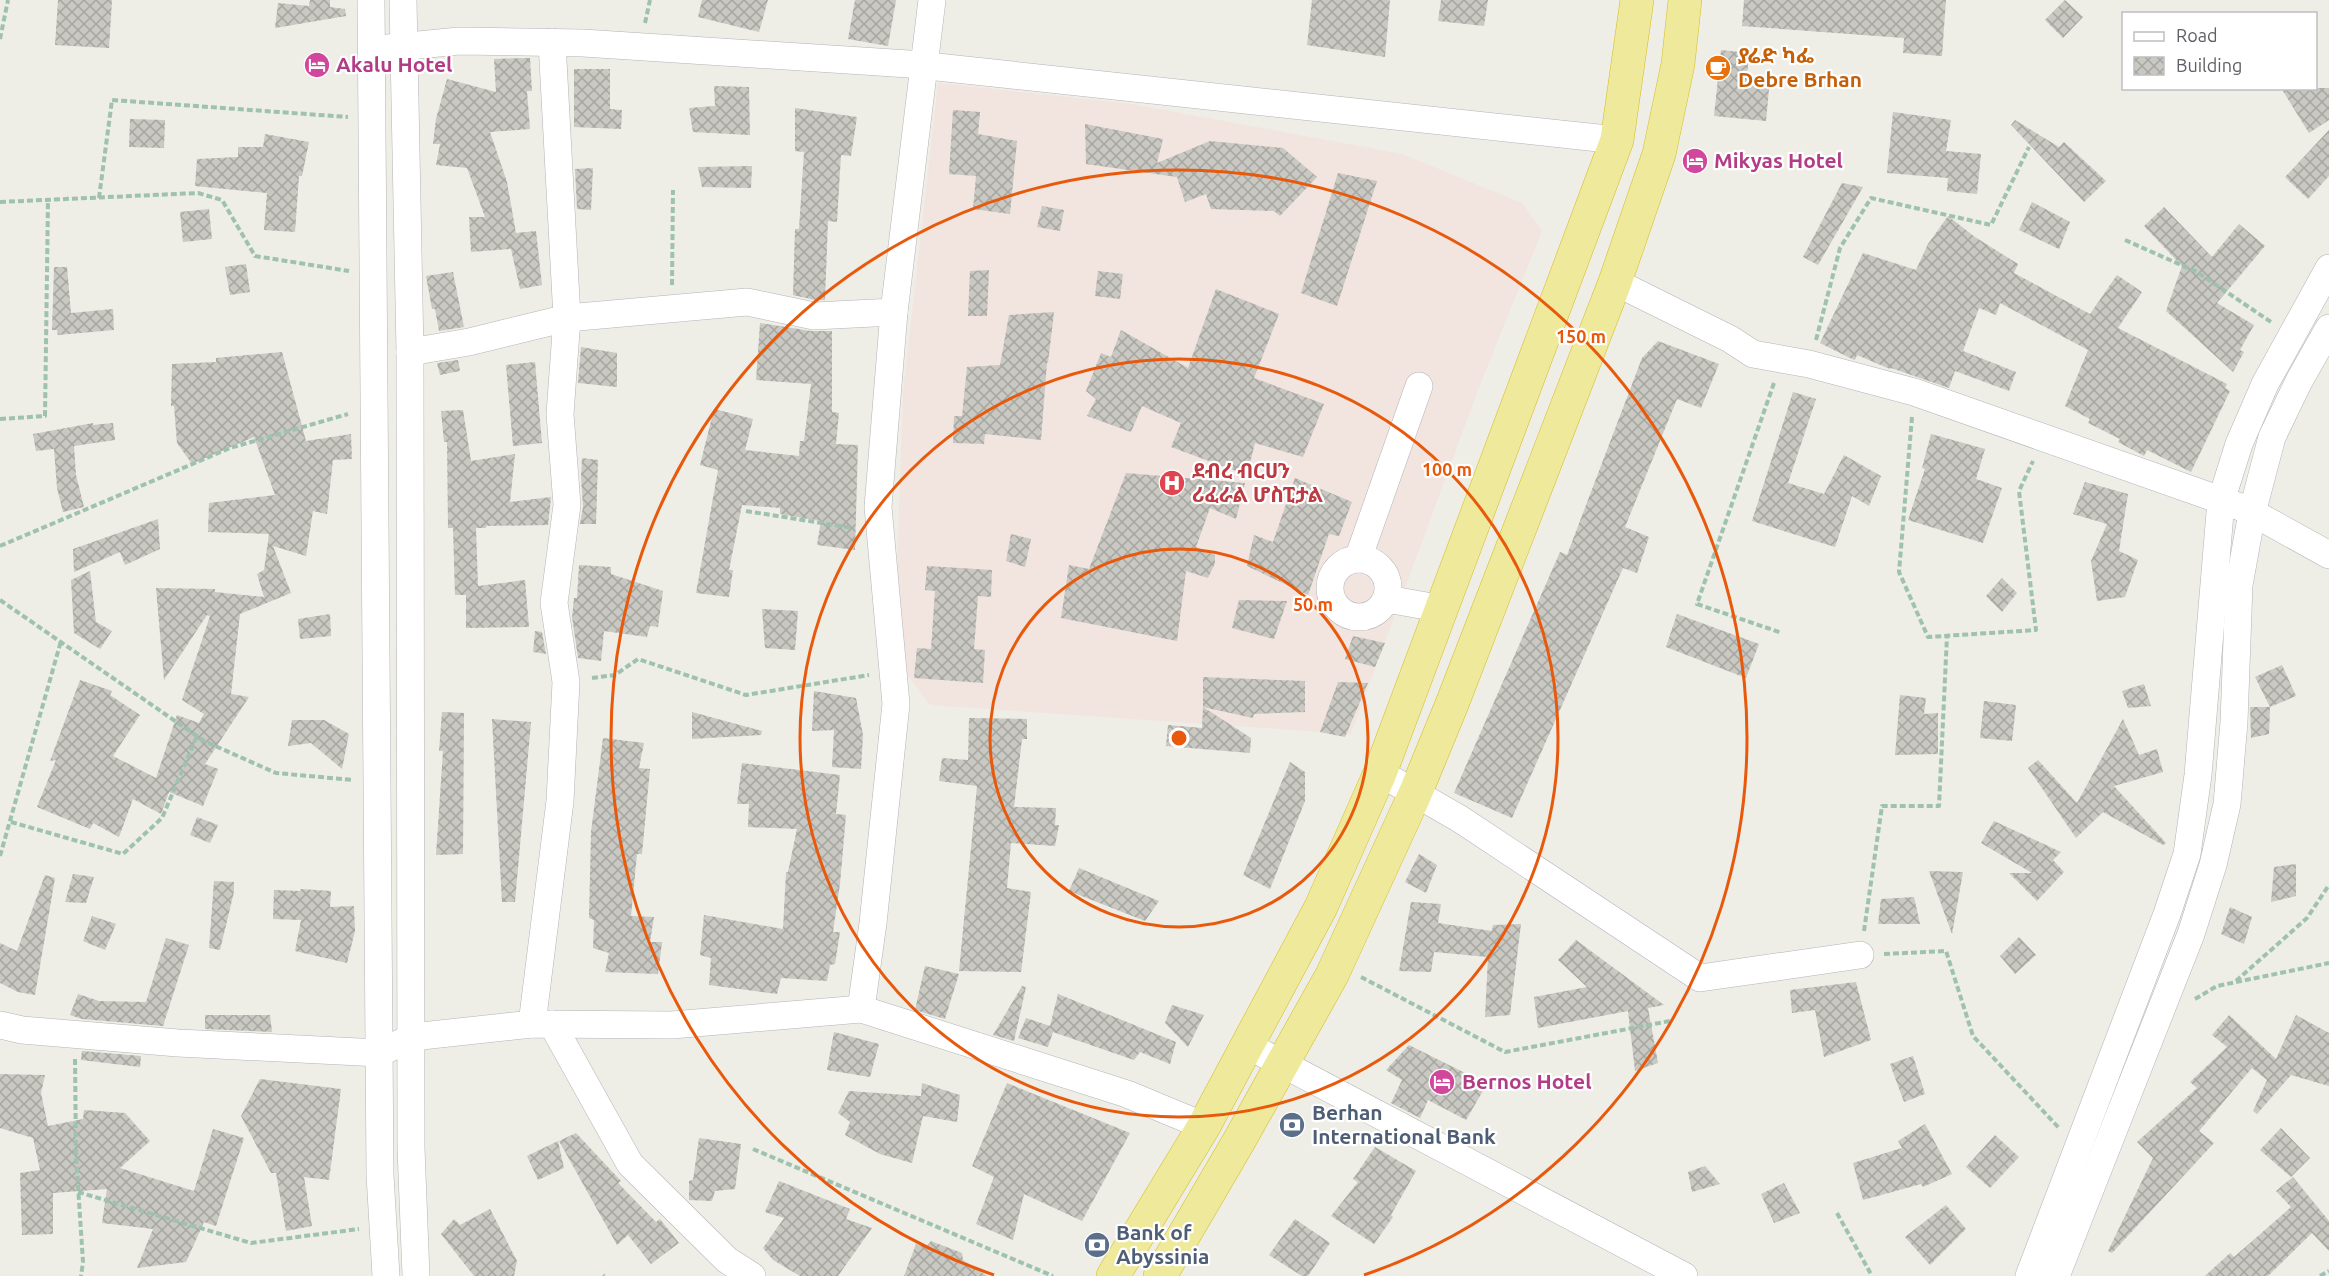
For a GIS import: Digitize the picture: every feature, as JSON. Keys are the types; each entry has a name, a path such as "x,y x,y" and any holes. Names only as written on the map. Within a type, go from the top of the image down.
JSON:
{"highway":[{"path":"1113,1276 1204,1126 1322,907 1380,773 1617,140 1637,0"},
{"path":"1161,1276 1337,964 1415,794 1452,704 1615,282 1659,154 1678,64 1685,0"}],"street":[{"path":"371,0 380,1175 386,1276"},
{"path":"403,0 410,352 411,1148 416,1276"},
{"path":"861,1009 873,923 895,716 879,507 894,312 932,0"},
{"path":"371,51 459,40 552,42 924,66 1617,140"},
{"path":"552,42 567,318 560,414 567,505 554,603 566,682 560,801 542,1024 630,1164 727,1260 752,1276"},
{"path":"2029,1276 2167,914 2187,854 2206,699 2221,501 2239,444 2265,384 2329,268"},
{"path":"1615,282 1730,339 1753,354 1809,364 1914,392 2252,513 2329,555"},
{"path":"410,352 469,342 567,318 747,302 814,316 894,312"},
{"path":"2056,1276 2156,1022 2213,865 2227,804 2234,722 2239,585 2252,513 2272,437 2299,381 2329,328"},
{"path":"1358,559 1419,386"},
{"path":"1358,559 1370,561 1379,567 1386,577 1387,598 1380,609 1370,616 1358,619 1337,609 1331,599 1329,588 1331,577 1347,561 1358,559"},
{"path":"1387,598 1443,609"},
{"path":"1380,773 1469,825 1700,978 1856,956"},
{"path":"0,1024 22,1030 178,1043 380,1053 412,1037 542,1024 672,1025 861,1009 1127,1094 1204,1126"},
{"path":"1247,1045 1684,1276"}],"path":[{"path":"0,39 9,0"},
{"path":"99,198 112,100 372,119"},
{"path":"1809,364 1840,248 1871,198 1991,225 2029,147"},
{"path":"672,310 673,190"},
{"path":"0,202 198,193 222,200 255,256 373,275"},
{"path":"0,419 45,416 48,200"},
{"path":"2125,240 2197,272 2292,336"},
{"path":"1782,359 1697,604 1782,633"},
{"path":"1914,392 1899,572 1928,637 2036,630 2019,491 2043,438"},
{"path":"0,546 230,448 375,406"},
{"path":"746,511 881,532"},
{"path":"0,600 197,736 276,773 378,782"},
{"path":"1947,636 1939,806 1882,806 1856,956 1946,951 1973,1036 2078,1149"},
{"path":"0,856 61,641"},
{"path":"566,682 615,675 638,659 746,695 893,671"},
{"path":"11,822 123,854 162,818 197,736"},
{"path":"2235,982 2307,918 2329,885"},
{"path":"2156,1022 2217,986 2329,963"},
{"path":"1337,964 1505,1052 1670,1021"},
{"path":"75,1035 78,1192 83,1262 81,1276"},
{"path":"753,1149 1053,1276"},
{"path":"78,1192 251,1243 383,1225"},
{"path":"1837,1213 1872,1276"},
{"path":"2322,1276 2329,1270"}],"shaded area":[{"name":"ደብረ ብርሀን ሪፈራል ሆስፒታል","path":"938,83 1132,104 1402,154 1522,203 1542,231 1478,390 1351,734 930,705 906,673 897,573 903,392"}],"building":[{"path":"58,0 112,0 109,48 55,45"},
{"path":"310,0 330,0 330,7 345,9 346,16 275,28 278,3 309,6"},
{"path":"702,0 768,0 759,32 698,17"},
{"path":"855,0 896,0 888,46 848,39"},
{"path":"1312,0 1390,0 1385,57 1307,45"},
{"path":"1441,0 1488,0 1484,26 1438,21"},
{"path":"1744,0 1946,0 1942,56 1903,53 1904,38 1742,26"},
{"path":"2065,0 2083,17 2063,38 2045,20"},
{"path":"1721,50 1749,53 1747,77 1770,79 1766,121 1714,116"},
{"path":"530,58 532,91 527,91 530,129 490,132 507,182 516,233 536,231 542,285 520,289 511,249 471,252 469,217 485,217 467,168 436,165 440,144 433,144 436,119 447,79 496,92 494,59"},
{"path":"574,69 610,69 610,109 622,110 621,129 574,127"},
{"path":"714,86 749,87 750,135 693,132 689,108 715,106"},
{"path":"2329,88 2329,120 2309,133 2282,90"},
{"path":"795,108 857,117 851,156 841,155 837,222 828,221 825,300 793,295 795,229 799,229 804,152 795,151"},
{"path":"953,110 980,112 978,134 1017,141 1010,214 973,209 976,176 949,174"},
{"path":"1893,112 1951,120 1946,151 1981,154 1977,194 1947,191 1948,178 1887,173"},
{"path":"130,119 165,120 164,148 129,147"},
{"path":"2015,120 2059,147 2064,142 2106,181 2084,202 2011,125"},
{"path":"1085,124 1163,139 1157,163 1210,141 1283,148 1317,177 1280,216 1274,211 1211,209 1206,194 1185,202 1177,177 1086,164"},
{"path":"2329,130 2329,176 2308,199 2285,177"},
{"path":"265,134 309,142 302,176 299,176 295,232 264,230 267,193 195,186 197,159 238,157 238,147 263,147"},
{"path":"752,166 751,188 702,187 698,167"},
{"path":"593,168 591,210 577,209 575,169"},
{"path":"1338,173 1377,181 1337,306 1301,293"},
{"path":"1842,183 1863,187 1818,265 1803,257"},
{"path":"2032,202 2070,222 2059,249 2019,230"},
{"path":"1042,206 1064,210 1060,231 1037,227"},
{"path":"2164,207 2212,257 2239,224 2265,246 2217,303 2254,325 2240,350 2244,352 2233,372 2166,311 2182,266 2144,226"},
{"path":"209,209 212,239 183,242 180,212"},
{"path":"1948,216 1975,237 2018,264 2014,273 2090,314 2117,275 2142,292 2118,328 2227,384 2225,388 2230,391 2191,472 2147,450 2144,456 2118,442 2120,439 2088,423 2090,419 2065,406 2088,350 2000,303 1996,315 1979,308 1963,351 2016,372 2009,391 1955,371 1949,388 1890,369 1857,355 1855,360 1820,343 1863,253 1916,270 1928,244"},
{"path":"246,264 250,292 230,295 225,267"},
{"path":"54,267 67,267 71,313 113,309 114,330 58,335 57,330 52,330"},
{"path":"989,270 987,316 968,316 970,271"},
{"path":"1098,271 1123,274 1120,299 1095,296"},
{"path":"453,272 464,327 439,331 426,276"},
{"path":"1216,289 1279,314 1254,378 1324,404 1303,457 1255,443 1247,475 1171,447 1181,423 1142,406 1131,432 1087,416 1096,399 1086,391 1101,353 1111,357 1121,330 1188,368"},
{"path":"1054,312 1047,362 1041,440 985,434 984,444 953,443 954,416 962,416 967,367 1000,365 1009,315"},
{"path":"760,323 811,331 832,331 832,412 839,413 836,444 858,445 855,550 817,545 821,521 780,514 780,508 742,505 729,570 733,570 729,597 696,593 718,470 700,465 714,409 753,419 745,450 799,456 800,441 804,441 811,384 756,380"},
{"path":"1658,341 1719,364 1701,408 1677,399 1625,527 1649,537 1637,573 1623,568 1512,818 1454,793 1560,552 1567,555 1642,358"},
{"path":"581,347 617,353 617,387 578,383"},
{"path":"282,352 306,441 351,434 352,459 333,460 327,514 313,511 306,556 273,546 291,593 240,614 231,694 249,697 205,764 218,769 203,806 169,792 161,814 133,799 119,837 93,823 90,829 37,807 56,760 50,761 80,680 112,691 110,695 140,715 113,756 156,778 177,715 199,723 204,714 182,700 210,616 207,615 164,680 156,588 215,589 215,592 264,597 257,574 264,570 269,534 208,532 209,503 275,495 254,437 192,464 177,443 174,406 171,406 172,364 216,362 216,358"},
{"path":"458,360 460,371 440,375 437,363"},
{"path":"535,362 542,443 513,446 506,365"},
{"path":"1793,392 1816,399 1788,483 1824,494 1844,455 1881,476 1869,506 1852,496 1835,547 1752,521"},
{"path":"463,410 471,461 515,454 510,502 551,497 548,525 476,528 478,586 525,580 529,627 466,628 466,595 455,595 453,528 448,528 447,442 444,442 441,411"},
{"path":"93,423 93,425 113,423 115,440 74,446 76,475 84,507 63,512 57,488 54,449 36,451 33,434"},
{"path":"1931,434 1985,449 1976,479 2002,488 1983,543 1908,520 1925,469 1922,468"},
{"path":"582,458 598,460 596,524 580,524 583,507"},
{"path":"1126,473 1245,483 1236,519 1210,508 1196,547 1215,555 1215,563 1208,578 1186,571 1177,641 1061,618 1069,565 1089,569"},
{"path":"1295,478 1352,502 1339,536 1329,534 1308,595 1247,566 1254,535 1273,542"},
{"path":"2085,482 2128,494 2119,551 2138,560 2125,597 2097,601 2091,561 2107,524 2073,514"},
{"path":"158,519 160,549 125,565 120,552 74,572 73,549"},
{"path":"1011,534 1031,539 1025,567 1006,561"},
{"path":"579,565 611,567 611,574 663,591 658,627 650,626 647,637 604,631 601,661 578,658 572,617 574,598 577,598"},
{"path":"927,566 992,570 991,597 978,596 974,649 985,650 983,683 914,678 917,648 931,649 935,591 925,590"},
{"path":"90,571 96,622 112,631 100,649 74,633 71,580"},
{"path":"2002,578 2017,593 2002,612 1986,596"},
{"path":"1239,600 1287,601 1274,639 1232,628"},
{"path":"762,609 798,611 795,650 765,648"},
{"path":"330,614 331,636 300,639 298,619"},
{"path":"1677,614 1759,644 1746,678 1666,647"},
{"path":"535,631 542,632 546,654 533,652"},
{"path":"1353,636 1385,643 1375,667 1345,659"},
{"path":"2282,665 2296,696 2270,707 2255,677"},
{"path":"1203,677 1305,681 1305,712 1254,714 1253,718 1203,707"},
{"path":"1338,682 1368,683 1345,737 1320,732"},
{"path":"2144,684 2151,706 2128,708 2122,691"},
{"path":"814,691 856,698 863,735 861,769 832,767 834,730 812,731"},
{"path":"1900,695 1926,698 1924,714 1938,713 1938,754 1895,755"},
{"path":"1984,701 2016,705 2012,741 1980,738"},
{"path":"1203,707 1251,738 1250,753 1166,746 1168,725 1202,728"},
{"path":"2250,707 2270,707 2269,734 2251,738"},
{"path":"442,712 464,713 463,854 436,855 443,751 439,751"},
{"path":"692,712 762,731 761,735 692,739"},
{"path":"969,718 1027,719 1027,739 1022,739 1014,807 1056,808 1055,825 1059,825 1055,846 1011,843 1007,888 1031,892 1021,972 959,971 977,786 939,781 942,758 968,760"},
{"path":"492,719 531,722 515,902 502,902"},
{"path":"2123,719 2139,755 2157,749 2163,772 2114,786 2166,843 2163,845 2103,812 2076,838 2028,768 2038,760 2077,803"},
{"path":"292,720 324,720 349,734 342,769 311,743 288,746"},
{"path":"603,738 644,743 639,768 650,769 642,854 637,854 631,916 654,917 650,942 662,942 658,974 605,972 609,953 593,948 594,920 589,918 591,832"},
{"path":"1290,762 1305,772 1305,801 1270,889 1243,875"},
{"path":"742,763 840,775 836,814 846,815 833,932 840,932 835,964 830,965 827,981 781,978 777,994 709,985 711,958 700,955 704,915 783,929 786,872 788,872 797,829 748,827 749,804 737,804"},
{"path":"197,817 218,825 210,843 190,835"},
{"path":"1994,821 2061,852 2053,860 2064,872 2037,901 2009,873 2032,873 1981,843"},
{"path":"1419,854 1437,865 1426,893 1405,882"},
{"path":"2296,864 2296,896 2271,902 2274,867"},
{"path":"1079,868 1159,901 1145,921 1069,891"},
{"path":"1929,871 1963,872 1952,934"},
{"path":"73,874 94,877 86,903 65,902"},
{"path":"45,875 55,878 35,995 18,992 0,983 0,943 17,951"},
{"path":"214,881 234,882 234,892 220,950 209,948"},
{"path":"301,889 331,891 330,907 354,906 355,931 347,963 295,951 301,920 273,919 274,890 300,891"},
{"path":"1914,897 1920,924 1878,924 1881,899"},
{"path":"1411,902 1441,904 1438,923 1492,931 1493,925 1521,924 1510,1015 1485,1017 1488,957 1434,952 1431,972 1399,971"},
{"path":"2230,907 2252,917 2244,944 2221,934"},
{"path":"92,916 116,924 105,950 83,941"},
{"path":"2019,937 2036,955 2015,974 2000,956"},
{"path":"166,938 189,945 163,1026 82,1019 70,1015 78,994 99,1001 146,1002"},
{"path":"1576,940 1664,1005 1648,1008 1658,1063 1635,1071 1628,1011 1538,1028 1534,997 1587,987 1558,960"},
{"path":"925,966 959,974 945,1019 915,1010"},
{"path":"1856,982 1871,1040 1824,1057 1815,1010 1792,1013 1790,990"},
{"path":"1022,986 1026,987 1014,1041 993,1035"},
{"path":"1058,994 1176,1042 1170,1064 1140,1052 1134,1060 1053,1032 1048,1047 1018,1038 1026,1018 1050,1026"},
{"path":"1172,1005 1204,1015 1188,1047 1165,1023"},
{"path":"205,1015 270,1015 272,1032 205,1029"},
{"path":"2229,1015 2276,1059 2296,1015 2329,1033 2329,1086 2291,1075 2257,1114 2253,1111 2267,1080 2252,1068 2199,1131 2214,1143 2112,1253 2108,1251 2153,1158 2137,1142 2197,1088 2190,1082 2227,1047 2212,1035"},
{"path":"834,1032 879,1044 870,1077 827,1070"},
{"name":"Bernos Hotel","path":"1409,1045 1487,1084 1466,1120 1428,1100 1420,1118 1391,1103 1402,1080 1386,1070"},
{"path":"82,1051 141,1056 140,1067 81,1060"},
{"path":"1913,1056 1925,1094 1904,1102 1890,1064"},
{"path":"0,1074 45,1075 41,1093 48,1126 83,1119 84,1110 125,1113 150,1141 120,1168 194,1191 213,1129 244,1138 216,1226 204,1222 186,1262 137,1268 153,1229 102,1223 107,1189 53,1193 53,1234 22,1235 20,1173 40,1170 33,1138 0,1128"},
{"path":"260,1079 341,1089 329,1180 304,1177 312,1226 286,1231 276,1173 271,1173 241,1116"},
{"path":"922,1083 960,1095 957,1122 923,1116 912,1163 880,1154 845,1135 850,1122 838,1113 849,1091 921,1096"},
{"path":"1007,1083 1130,1133 1082,1221 1024,1194 1013,1240 976,1224 994,1177 972,1166"},
{"path":"1925,1124 1952,1174 1923,1187 1921,1184 1863,1200 1853,1163 1902,1148 1898,1141"},
{"path":"2281,1128 2310,1158 2291,1177 2260,1150"},
{"path":"576,1133 621,1181 618,1183 656,1222 660,1219 679,1243 651,1264 628,1235 617,1245 559,1141"},
{"path":"1995,1135 2019,1157 1990,1188 1966,1167"},
{"path":"699,1138 741,1144 735,1189 715,1191 712,1201 689,1200 689,1181 693,1180"},
{"path":"558,1141 564,1168 538,1180 527,1156"},
{"path":"1375,1147 1416,1171 1391,1215 1393,1217 1374,1244 1331,1216 1358,1182 1353,1179"},
{"path":"1705,1166 1720,1184 1692,1192 1688,1172"},
{"path":"2293,1177 2329,1221 2329,1251 2312,1233 2268,1276 2205,1276 2230,1253 2234,1257 2291,1207 2276,1191"},
{"path":"779,1181 850,1209 846,1219 872,1228 838,1276 800,1276 773,1260 763,1248 784,1218 765,1212"},
{"path":"1784,1183 1800,1213 1774,1223 1761,1194"},
{"path":"1946,1205 1966,1229 1930,1265 1905,1237"},
{"path":"490,1209 517,1261 514,1276 474,1276 441,1234 454,1219 460,1225"},
{"path":"1295,1219 1330,1243 1308,1276 1302,1276 1269,1255"},
{"path":"931,1241 962,1253 963,1260 987,1276 904,1276 916,1244 926,1247"}],"place":[{"name":"Akalu Hotel","path":"317,65"},
{"name":"ያሬድ ካፌ Debre Brhan","path":"1718,68"},
{"name":"Mikyas Hotel","path":"1695,161"},
{"name":"ደብረ ብርሀን ሪፈራል ሆስፒታል","path":"1172,483"},
{"name":"Bernos Hotel","path":"1442,1082"},
{"name":"Berhan International Bank","path":"1292,1125"},
{"name":"Bank of Abyssinia","path":"1097,1245"}]}
